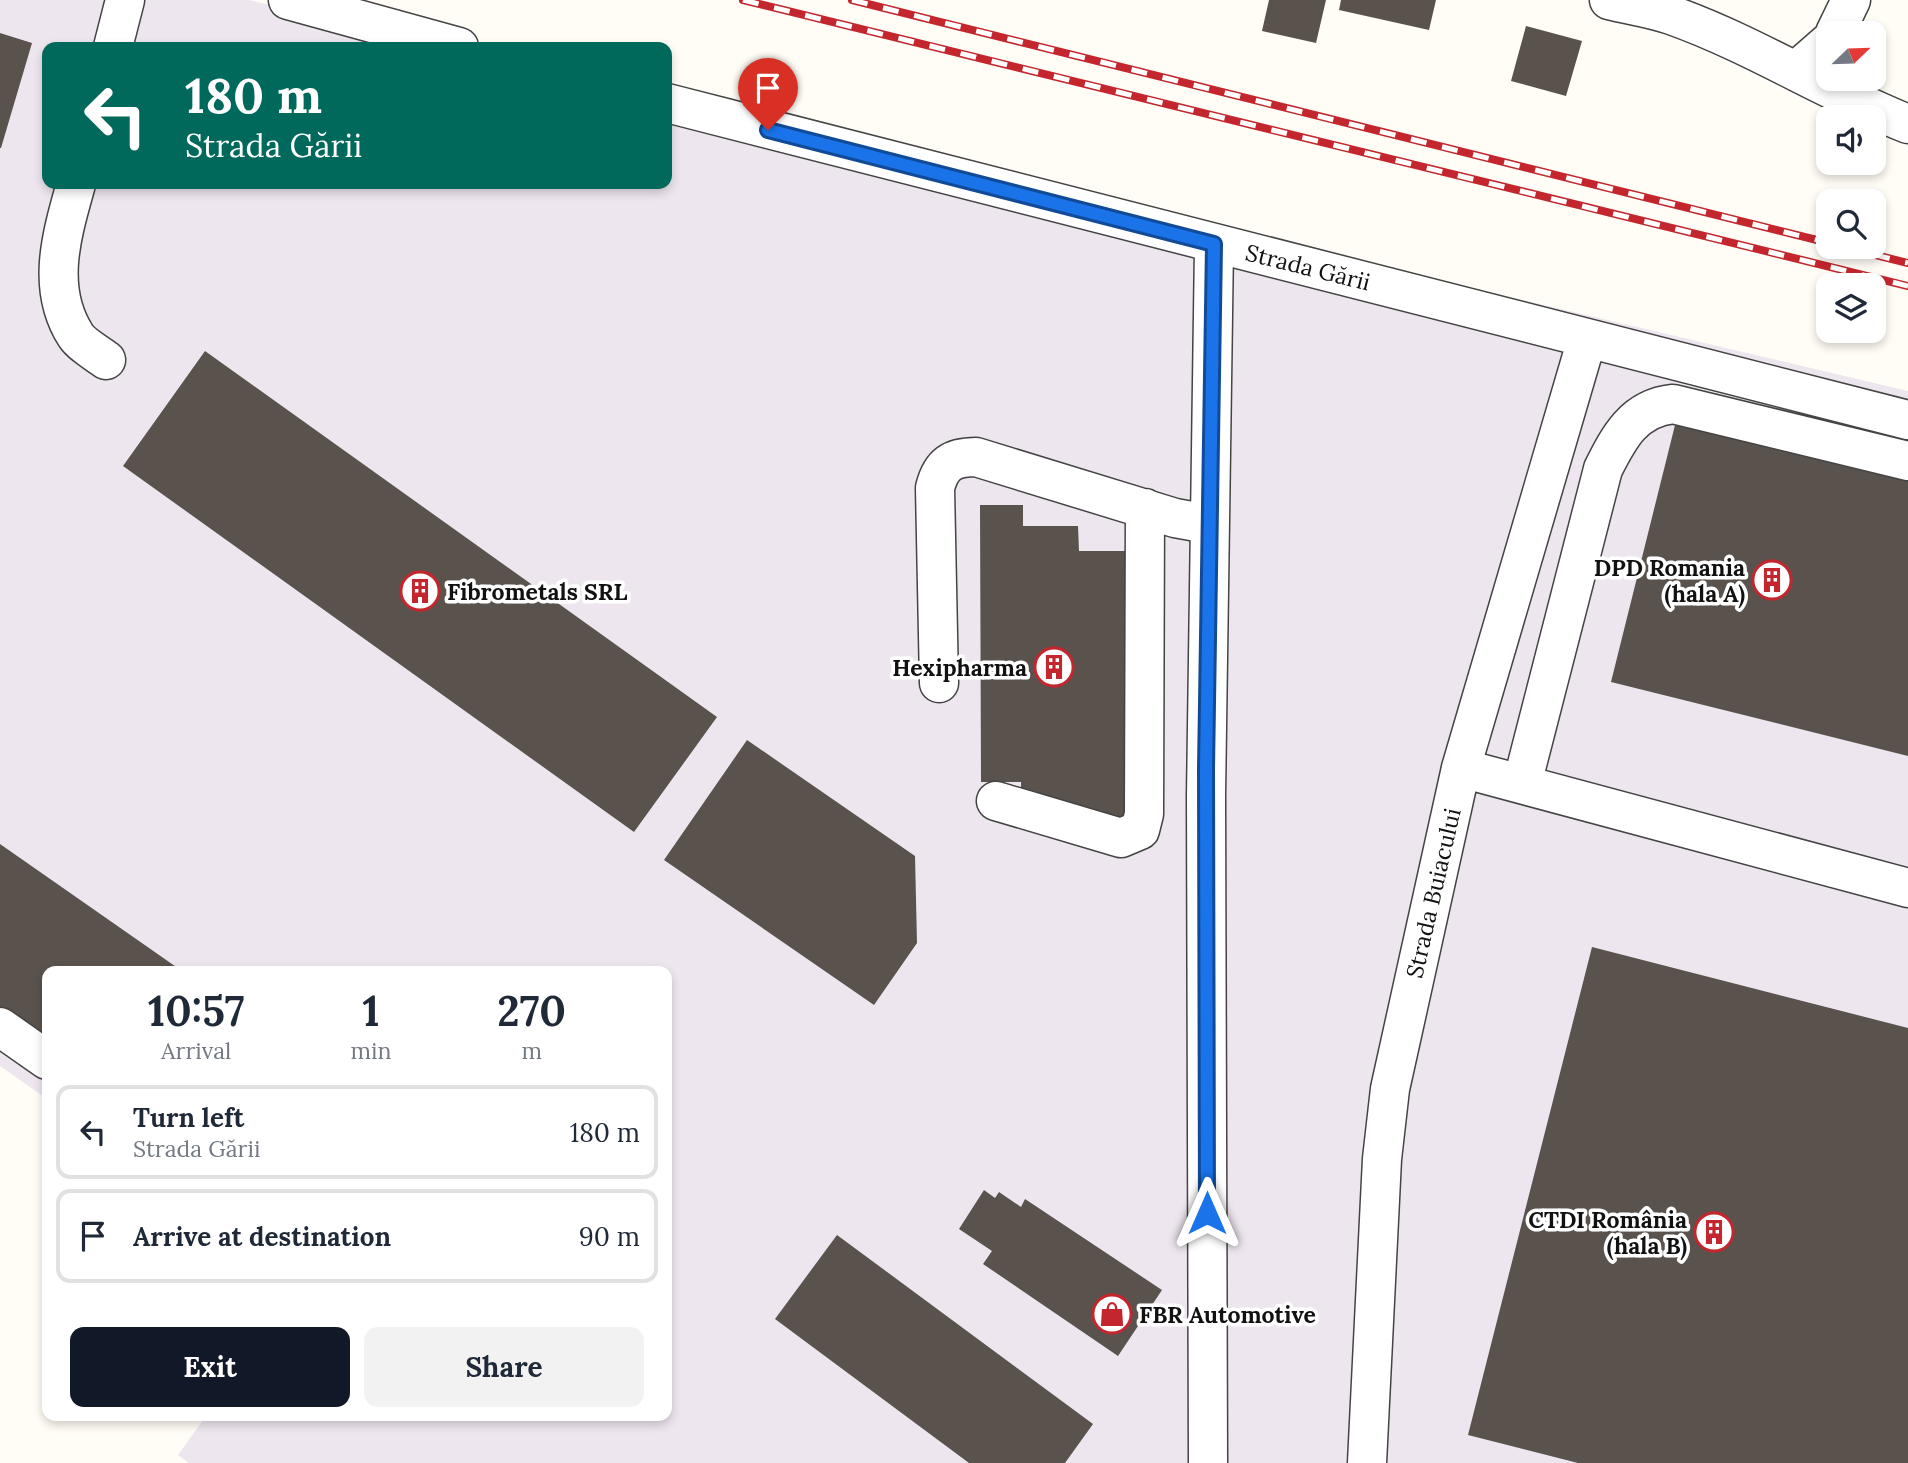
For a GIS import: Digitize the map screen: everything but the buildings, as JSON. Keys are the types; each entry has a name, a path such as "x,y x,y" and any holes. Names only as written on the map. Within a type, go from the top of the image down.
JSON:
{"street":[{"path":"114,42 125,0"},
{"path":"288,0 442,42"},
{"path":"1609,0 1680,18 1797,70 1858,104 1908,124"},
{"path":"1841,21 1851,0"},
{"path":"1797,70 1816,53"},
{"name":"Strada Gării","path":"672,104 1908,421"},
{"path":"75,189 59,248 60,296 77,338 106,360"},
{"path":"1208,1463 1208,524 1214,244"},
{"name":"Strada Buiacului","path":"1367,1463 1382,1159 1390,1088 1461,768 1587,339"},
{"path":"1522,785 1603,469 1622,431 1653,406 1673,404 1908,461"},
{"path":"939,683 935,488 939,472 958,457 976,457 1145,509 1208,524"},
{"path":"996,801 1121,838 1140,830 1144,814 1145,509"},
{"path":"1461,768 1908,888"},
{"path":"0,1027 42,1056"}],"shaded area":[{"path":"0,0 249,0 428,42 42,42 42,189 672,189 672,99 1908,391 1908,1463 189,1463 178,1455 202,1421 672,1421 672,966 42,966 42,1095 0,1066"}],"railway":[{"path":"743,0 1908,286"},
{"path":"852,0 1816,240"},
{"path":"1886,258 1908,263"}],"place":[{"name":"DPD Romania (hala A)","path":"1772,580"},
{"name":"Fibrometals SRL","path":"420,591"},
{"name":"Hexipharma","path":"1054,667"},
{"name":"CTDI România (hala B)","path":"1714,1232"},
{"name":"FBR Automotive","path":"1112,1314"}],"route":[{"path":"768,130 1214,244 1206,769 1207,1213"}]}
